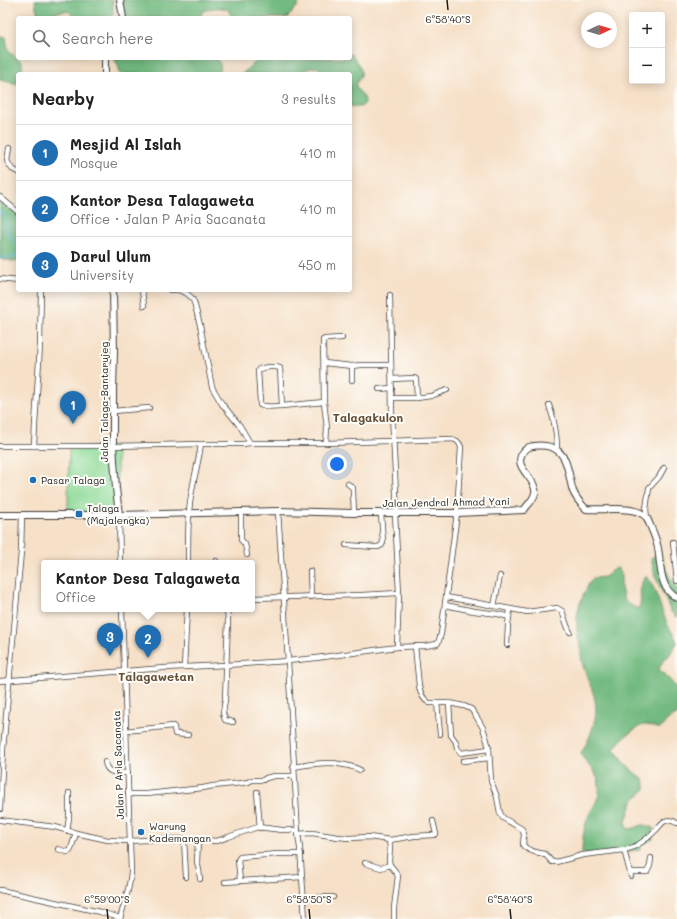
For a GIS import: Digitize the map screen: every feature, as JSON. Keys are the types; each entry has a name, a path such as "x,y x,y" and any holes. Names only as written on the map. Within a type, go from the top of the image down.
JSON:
{"main road":[{"path":"120,0 123,16"},
{"path":"105,60 105,72"},
{"name":"Jalan Talaga-Bantarujeg","path":"113,292 113,446 119,515"},
{"name":"Jalan Jendral Ahmad Yani","path":"0,515 119,515 278,511 354,514 457,513 524,510 534,495 535,489 520,464 520,457 522,453 526,449 539,445 557,449"},
{"path":"557,449 568,467 573,490 578,501 586,509 631,509 644,514 657,542 662,576 668,590 677,598"}],"street":[{"path":"9,149 7,161 12,169 16,171"},
{"path":"0,197 16,210"},
{"path":"0,279 16,281"},
{"path":"34,446 34,425 40,345 41,292"},
{"path":"142,292 144,306"},
{"path":"183,292 191,297 194,302 212,387 222,404 240,426 250,443"},
{"path":"390,295 392,413 399,593 397,647"},
{"path":"326,443 327,428 324,402 323,341 324,339 342,338"},
{"path":"324,363 352,366 363,364 391,365"},
{"path":"352,366 352,380"},
{"path":"282,406 280,368 271,367 259,369 260,405 282,406 324,402"},
{"path":"392,379 414,378 416,380 417,398"},
{"path":"379,389 392,388"},
{"path":"392,398 417,398 431,396 448,390"},
{"path":"549,405 555,423 557,449"},
{"path":"113,411 149,408"},
{"path":"0,446 326,443 454,439 459,442 461,447 457,513 445,606 441,634 438,643 435,645 397,647 288,661 226,666 184,667 0,681"},
{"path":"188,560 189,513 193,480 199,462 202,444"},
{"path":"647,518 646,509 649,488 659,477 664,468"},
{"path":"348,484 353,488 354,514"},
{"path":"278,511 294,776 305,919"},
{"path":"241,512 242,540 245,544 247,555"},
{"path":"346,545 378,547 382,545 381,513"},
{"path":"0,809 2,750 10,680 21,552 22,515"},
{"path":"119,515 120,560"},
{"path":"673,542 677,581"},
{"path":"310,571 311,597"},
{"path":"494,606 500,576"},
{"path":"255,598 399,593"},
{"path":"446,598 527,612 557,608 562,611 565,616 567,627 570,632"},
{"path":"445,606 509,617"},
{"path":"507,645 510,609"},
{"name":"Jalan P Aria Sacanata","path":"120,919 130,879 122,612"},
{"path":"184,667 187,612"},
{"path":"227,612 224,717 225,720 233,722"},
{"path":"415,646 420,691 423,697 428,702 449,703 464,706 471,709 476,716 485,733 489,749 490,781 497,797 500,813 503,818 522,829 524,834 523,844 526,848 539,854 545,854 550,861 553,862 583,855 624,850 634,847 650,836 665,821 671,820 677,823"},
{"path":"437,703 440,734"},
{"path":"449,703 451,735 460,752 489,749"},
{"path":"125,731 172,726 174,727 175,734 188,735"},
{"path":"463,761 490,758"},
{"path":"105,762 107,770 128,773"},
{"path":"294,767 338,763 360,770"},
{"path":"128,794 147,794 242,784 252,780 263,780 274,776 294,776"},
{"path":"257,792 260,828"},
{"path":"68,831 70,808 69,793"},
{"path":"0,820 55,827 76,834 108,840 130,841 162,839 220,840 260,828 349,838 369,836 389,840 414,836 434,835 436,834 433,821"},
{"path":"58,849 67,852 70,851 76,834"},
{"path":"184,839 186,877"},
{"path":"198,839 197,862 200,879"},
{"path":"389,840 390,865 398,876 394,919"},
{"path":"624,850 631,874 647,872 650,866 651,858"},
{"path":"240,881 238,860 240,857 301,854"},
{"path":"365,863 381,868 390,865"},
{"path":"225,882 302,877"},
{"path":"0,890 100,912 120,919"},
{"path":"304,898 333,898"}],"green space":[{"path":"35,0 113,0 112,16 73,16 70,12 66,11 38,14"},
{"path":"118,0 300,0 297,7 289,16 231,16 228,10 218,8 202,12 201,16 122,16"},
{"path":"0,36 6,37 8,50 16,57 16,60 22,62 22,72 16,72 16,84 0,80"},
{"path":"352,56 361,69 356,87 365,99 364,104 359,107 352,106 352,72 326,72 316,67 310,68 303,72 244,72 259,60 352,60"},
{"path":"115,60 218,60 220,63 220,72 120,72"},
{"path":"0,196 16,212 16,262 0,259"},
{"path":"117,446 117,514 68,511 69,448"},
{"path":"656,555 662,558 668,574 677,589 677,618 671,612 655,576 651,558"},
{"path":"616,568 621,572 621,588 624,600 635,608 640,606 641,587 646,576 653,586 668,626 676,639 677,643 668,657 665,658 659,669 677,689 677,715 668,720 661,728 645,725 637,728 623,738 614,749 630,769 644,780 645,784 645,790 633,801 626,821 626,828 633,828 643,825 653,828 653,839 641,845 640,850 582,854 587,820 598,797 599,787 597,776 581,754 594,724 596,705 594,694 582,663 577,632 577,616 582,598 591,580 593,578 605,577"}],"waterway":[{"path":"0,211 5,219 8,235 16,243"},
{"path":"0,258 10,258 16,255"}],"place":[{"name":"Mesjid Al Islah","path":"73,424"},
{"name":"Pasar Talaga","path":"33,480"},
{"name":"Talaga (Majalengka)","path":"79,514"},
{"name":"Darul Ulum","path":"110,656"},
{"name":"Kantor Desa Talagaweta","path":"148,658"},
{"name":"Warung Kademangan","path":"141,832"}],"district":[{"name":"Talagakulon","path":"368,417"},
{"name":"Talagawetan","path":"156,676"}]}
